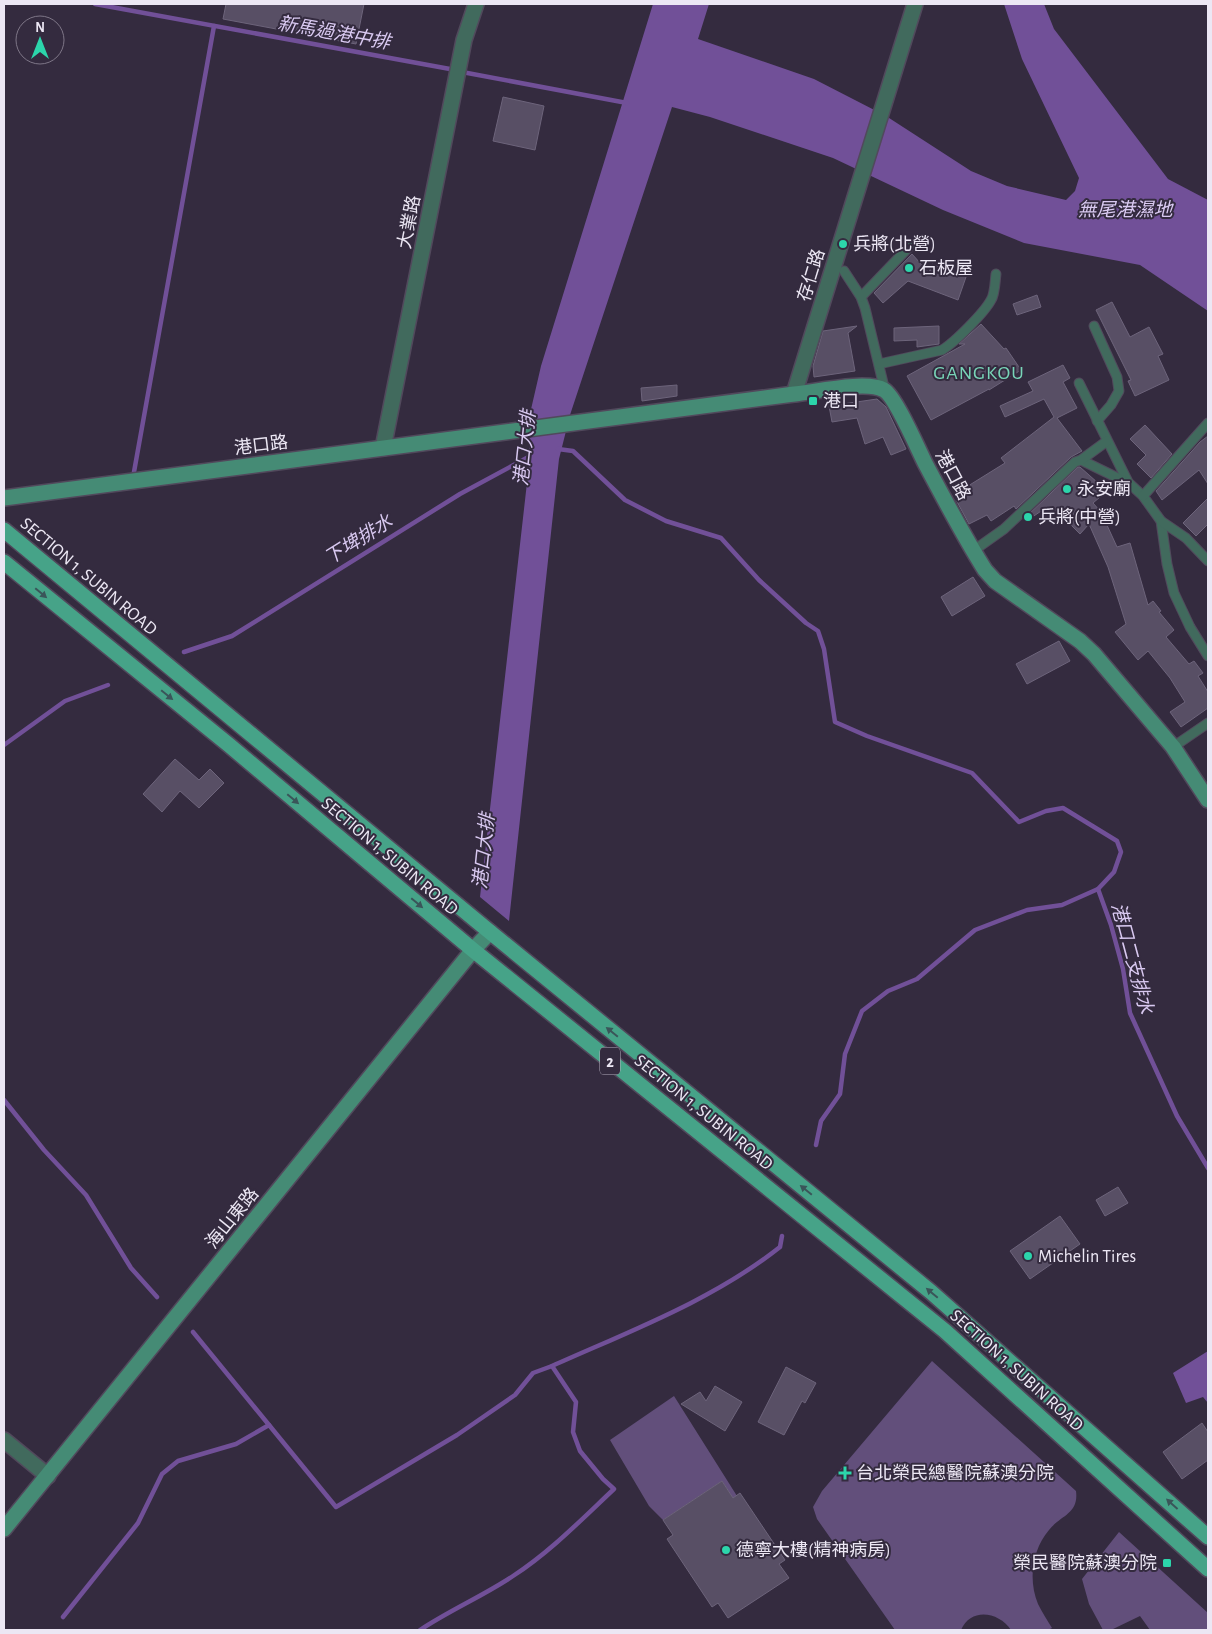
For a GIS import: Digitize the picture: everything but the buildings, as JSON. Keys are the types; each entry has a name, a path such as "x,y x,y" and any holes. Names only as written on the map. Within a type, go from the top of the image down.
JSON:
{"main road":[{"name":"SECTION 1, SUBIN ROAD","path":"4,530 490,932 931,1292 1208,1537"},
{"name":"SECTION 1, SUBIN ROAD","path":"4,562 229,745 473,950 945,1331 1208,1569"},
{"path":"229,745 243,727"}],"street":[{"name":"大業路","path":"383,448 464,40 476,4"},
{"name":"存仁路","path":"794,394 839,266 864,166 915,4"},
{"path":"794,394 858,386 872,386 885,390"},
{"name":"港口路","path":"885,390 893,400 973,551 985,570 995,581 1080,641 1094,654 1173,747 1208,800"},
{"name":"港口路","path":"4,498 794,394"},
{"name":"海山東路","path":"4,1529 473,950 490,932"},
{"path":"4,1440 48,1476"}],"lane":[{"path":"861,297 910,246"},
{"path":"839,266 861,297 885,390"},
{"path":"879,364 942,350 947,347 959,337 992,300 996,274"},
{"path":"1094,326 1117,377 1119,390 1111,405 1097,421"},
{"path":"1079,383 1130,484 1161,521 1186,538 1208,561"},
{"path":"1142,496 1208,423"},
{"path":"973,551 1004,529 1075,462 1081,460 1107,441"},
{"path":"1081,460 1130,484"},
{"path":"1161,521 1166,564 1174,593 1190,627 1208,656"},
{"path":"1173,747 1208,723"}],"shaded area":[{"path":"932,1361 1076,1491 1075,1505 1068,1514 1049,1530 1035,1556 1033,1585 1038,1604 1052,1628 1048,1630 1011,1630 1000,1619 993,1616 978,1615 971,1618 961,1630 895,1630 817,1519 813,1507 822,1491"},
{"path":"674,1396 737,1496 733,1498 722,1481 663,1520 649,1506 610,1440"},
{"path":"1119,1532 1208,1613 1208,1630 1150,1630 1140,1616 1111,1630 1103,1630 1089,1604 1082,1579"}],"water":[{"name":"無尾港濕地","path":"653,4 709,4 698,39 814,79 886,116 971,171 1007,186 1066,200 1075,191 1079,178 1022,59 1004,4 1044,4 1054,29 1168,179 1208,200 1208,311 1140,265 1024,243 943,210 833,158 710,117 672,107 570,415 559,459 509,921 480,897 529,465 529,418 541,366"},
{"path":"1208,1351 1208,1403 1203,1397 1186,1403 1173,1373"}],"waterway":[{"name":"新馬過港中排","path":"95,4 450,69"},
{"path":"134,472 214,26"},
{"name":"新馬過港中排","path":"462,72 627,103"},
{"path":"558,449 573,451 625,500 666,521 721,538 759,580 806,623 818,631 824,649 835,722 867,736 972,773 1019,822 1046,811 1063,808 1117,841 1121,852 1114,872 1098,889 1062,905 1027,910 975,930 917,979 888,991 862,1011 845,1054 840,1094 821,1121 816,1145"},
{"name":"下埤排水","path":"184,652 232,636 460,494 534,454"},
{"name":"下埤排水","path":"4,745 65,701 108,685"},
{"name":"港口二支排水","path":"1098,889 1111,925 1123,969 1130,1013 1177,1116 1208,1168"},
{"path":"4,1100 44,1150 86,1195 131,1268 157,1297"},
{"path":"420,1630 527,1567 565,1535 614,1489 603,1479 580,1451 573,1432 576,1402 552,1366 699,1299 754,1266 780,1247 782,1236"},
{"path":"193,1332 269,1425"},
{"path":"63,1617 138,1523 162,1474 178,1461 236,1444 269,1425 336,1507 457,1435 515,1395 533,1373 552,1366"}],"place":[{"name":"兵將(北營)","path":"843,244"},
{"name":"石板屋","path":"909,268"},
{"name":"港口","path":"813,401"},
{"name":"永安廟","path":"1067,489"},
{"name":"兵將(中營)","path":"1028,517"},
{"name":"Michelin Tires","path":"1028,1256"},
{"name":"台北榮民總醫院蘇澳分院","path":"845,1473"},
{"name":"德寧大樓(精神病房)","path":"726,1550"},
{"name":"榮民醫院蘇澳分院","path":"1167,1563"}],"district":[{"name":"GANGKOU","path":"979,372"}],"water label":[{"name":"港口大排","path":"524,448"},
{"name":"港口大排","path":"483,851"}]}
